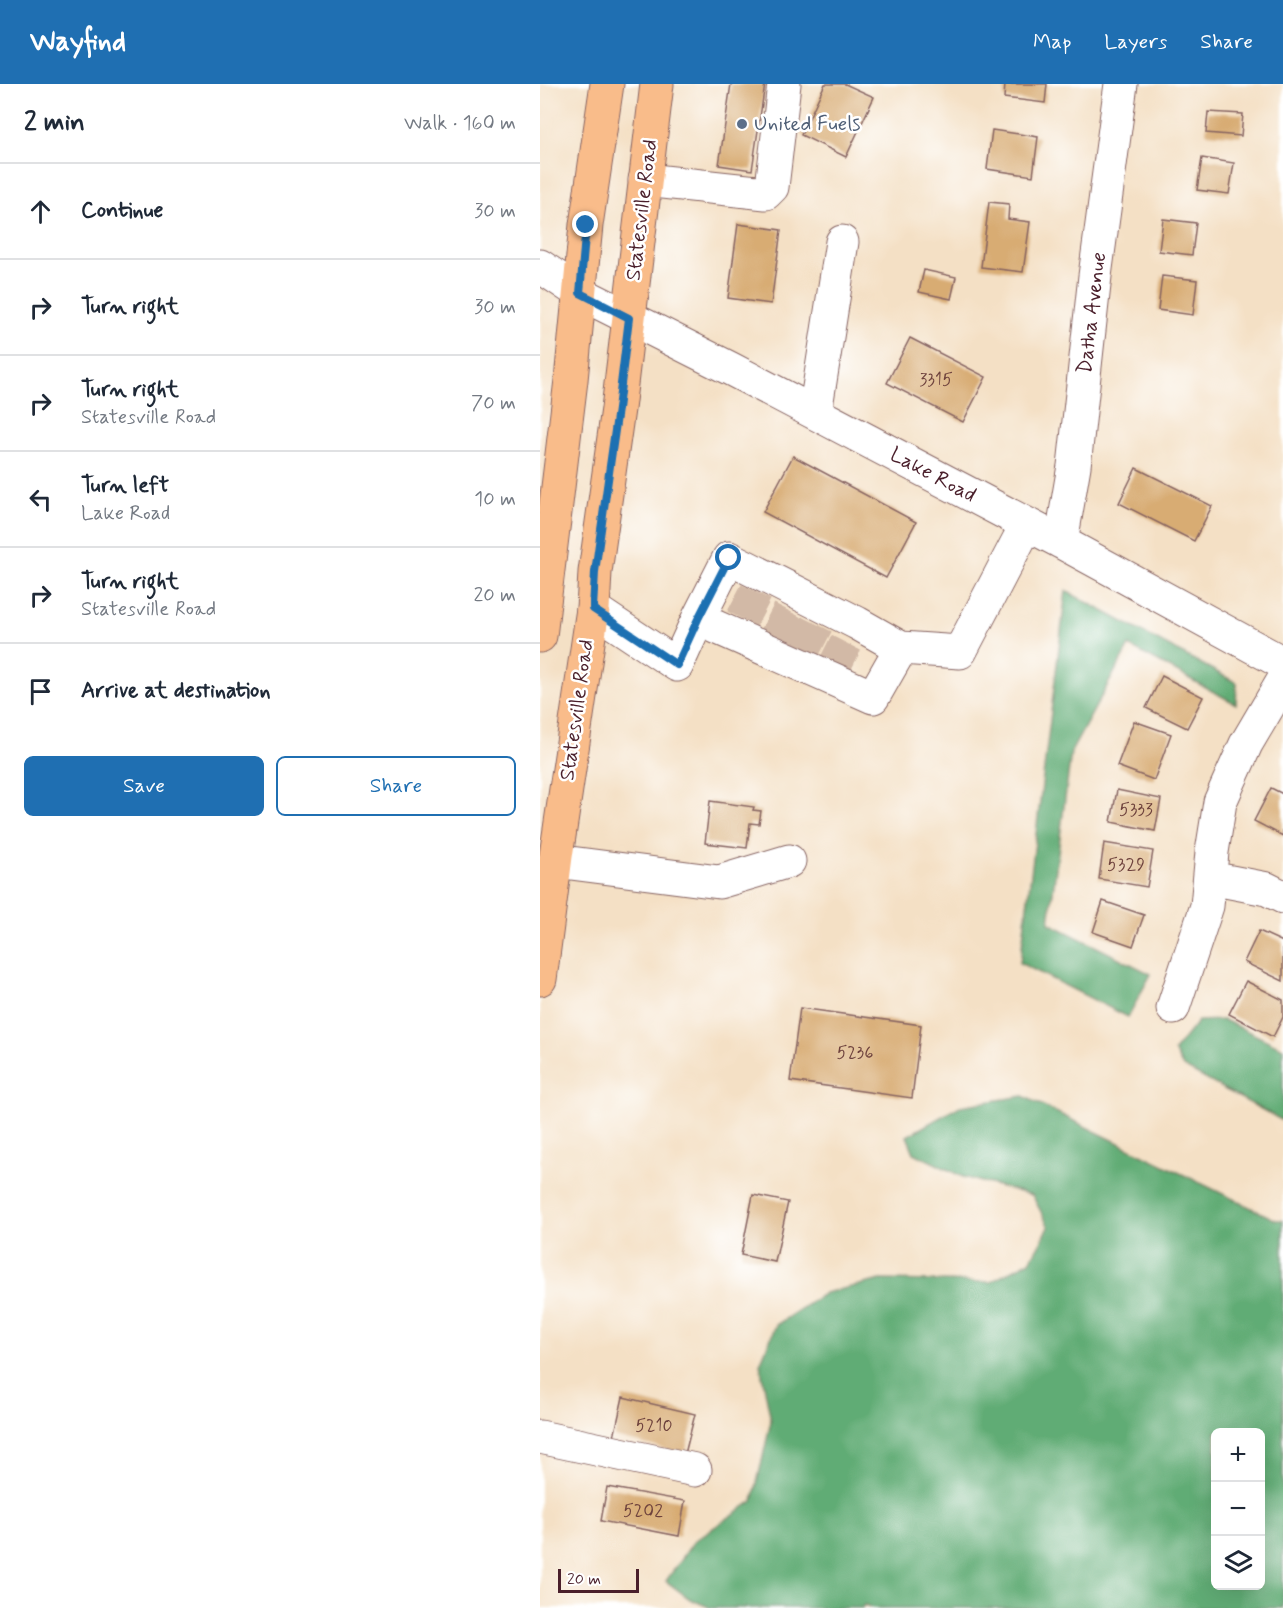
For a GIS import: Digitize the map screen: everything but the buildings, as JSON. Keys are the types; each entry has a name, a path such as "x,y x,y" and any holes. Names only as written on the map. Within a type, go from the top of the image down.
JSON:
{"main road":[{"path":"540,636 586,225 607,84"},
{"name":"Statesville Road","path":"540,979 555,861 593,609 595,572 618,409 657,84"}],"street":[{"path":"645,180 766,193 772,187 784,84"},
{"name":"Datha Avenue","path":"1061,542 1074,466 1095,276 1121,84"},
{"path":"815,413 842,242"},
{"name":"Lake Road","path":"540,266 580,293 1027,524 1283,663"},
{"path":"698,619 750,606 841,653 901,648 960,652 1027,524"},
{"path":"593,609 677,665 729,558 750,606 841,653 873,697 901,648"},
{"path":"1173,1008 1207,906 1220,802 1246,744 1283,681"},
{"path":"555,861 719,882 789,861"},
{"path":"1210,878 1268,889 1283,897"},
{"path":"540,1437 695,1470"}],"green space":[{"path":"1066,591 1237,683 1236,704 1129,646 1071,752 1049,923 1151,974 1128,1017 1020,963"},
{"path":"1224,1020 1283,1048 1283,1121 1183,1067 1174,1051 1198,1021"},
{"path":"1023,1096 1276,1220 1283,1220 1283,1608 873,1608 864,1605 862,1608 711,1608 690,1599 666,1581 694,1541 753,1501 771,1421 760,1364 776,1325 825,1293 881,1280 991,1282 1030,1261 1049,1227 1032,1195 963,1177 914,1153 907,1136 960,1106"}],"tunnel":[{"path":"742,619 756,592"},
{"path":"775,638 789,611"},
{"path":"803,651 817,624"},
{"path":"834,667 846,643"}],"place":[{"name":"United Fuels","path":"742,124"}],"route":[{"path":"586,225 580,293 629,318 595,572 593,609 677,665 729,558"}]}
